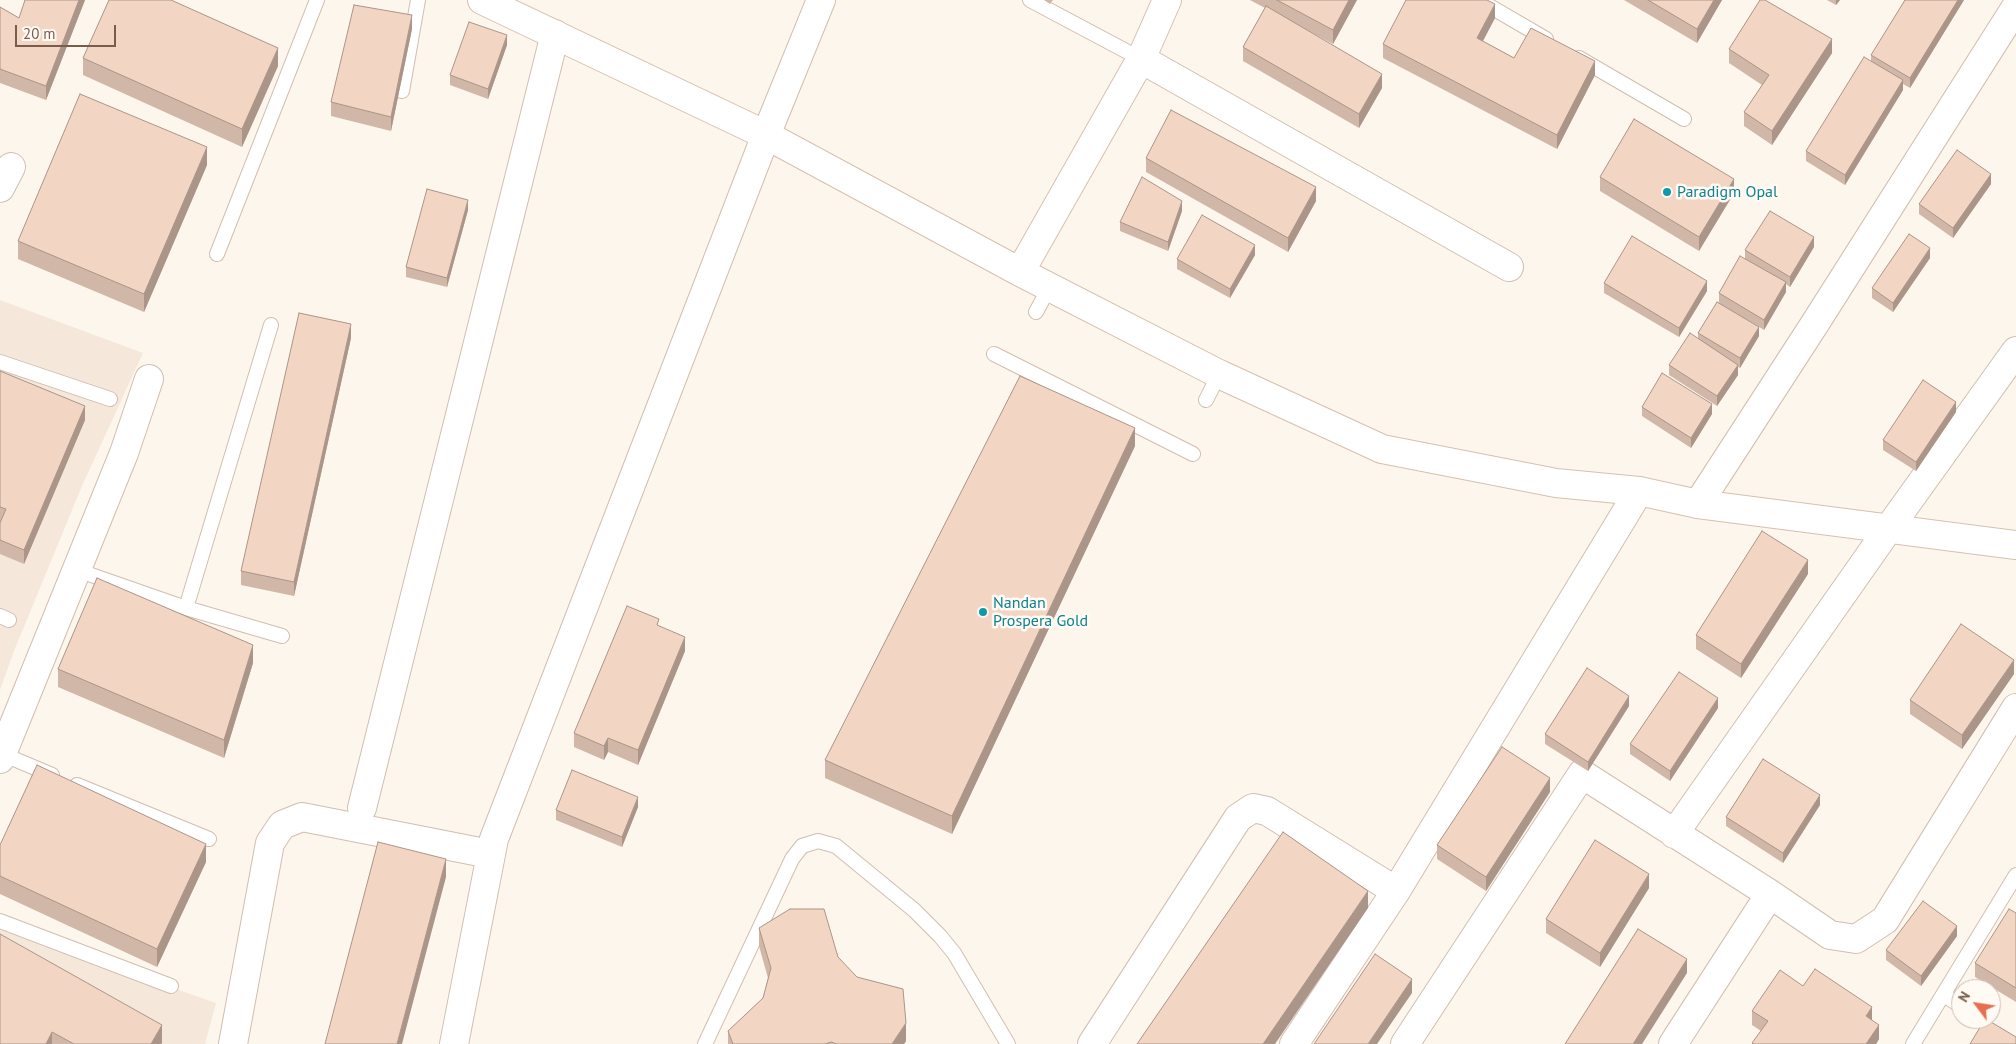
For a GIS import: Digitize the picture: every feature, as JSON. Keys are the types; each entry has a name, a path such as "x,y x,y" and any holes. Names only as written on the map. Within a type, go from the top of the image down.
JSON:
{"street":[{"path":"482,0 766,135 1020,272 1219,374 1382,449 1556,483 1639,491 1698,504 2016,545"},
{"path":"454,1044 490,854 497,830 766,135 821,0"},
{"path":"1020,272 1141,59 1167,0"},
{"path":"1698,504 2016,7"},
{"path":"362,808 555,34"},
{"path":"1141,59 1508,267"},
{"path":"1674,834 2016,351"},
{"path":"1,757 124,453 149,379"},
{"path":"1294,1044 1396,891 1639,491"},
{"path":"1405,1044 1582,774 1770,894 1830,935 1856,940 1884,920 2016,708"},
{"path":"1092,1044 1238,818 1253,808 1267,811 1396,891"},
{"path":"233,1044 270,843 282,825 302,817 490,854"},
{"path":"1673,1044 1770,894"}],"lane":[{"path":"217,254 317,0"},
{"path":"402,91 418,0"},
{"path":"1030,0 1141,59"},
{"path":"1479,0 1684,119"},
{"path":"1036,312 1050,286"},
{"path":"186,608 271,325"},
{"path":"994,354 1193,454"},
{"path":"0,362 110,399"},
{"path":"1206,400 1219,374"},
{"path":"77,570 186,608 282,636"},
{"path":"1,757 209,839"},
{"path":"706,1044 792,859 802,846 818,841 836,846 914,910 940,936 954,954 1008,1044"},
{"path":"1913,1044 2016,875"},
{"path":"1996,906 2009,914"},
{"path":"0,920 171,986"},
{"path":"1944,995 1951,1000"}],"shaded area":[{"path":"0,300 143,353 82,486 14,651 0,690"},
{"path":"0,928 216,1003 205,1044 0,1044"}],"building":[{"path":"25,0 79,0 46,86 0,69 0,7 19,18"},
{"path":"109,0 171,0 278,48 242,129 83,58"},
{"path":"1277,0 1349,0 1333,30"},
{"path":"1406,0 1487,0 1495,4 1477,38 1514,58 1531,28 1595,61 1557,135 1383,44"},
{"path":"1648,0 1714,0 1697,29"},
{"path":"1760,0 1765,0 1832,39 1772,131 1744,112 1769,75 1729,49"},
{"path":"1905,0 1958,0 1910,78 1871,55"},
{"path":"354,5 412,15 391,117 331,102"},
{"path":"1266,6 1382,74 1359,114 1243,47"},
{"path":"469,22 507,35 488,89 450,75"},
{"path":"1864,57 1903,80 1845,175 1806,151"},
{"path":"80,94 207,147 144,294 18,241"},
{"path":"1171,110 1316,187 1288,238 1146,158"},
{"name":"Paradigm Opal","path":"1634,119 1734,179 1699,237 1600,177"},
{"path":"1957,150 1991,174 1953,228 1919,204"},
{"path":"1142,177 1182,201 1168,242 1120,222"},
{"path":"427,189 468,200 447,278 406,267"},
{"path":"1770,211 1814,237 1790,277 1745,250"},
{"path":"1202,215 1255,245 1230,289 1177,259"},
{"path":"1909,234 1930,248 1893,303 1872,288"},
{"path":"1632,236 1707,281 1679,328 1604,283"},
{"path":"1740,256 1786,282 1764,320 1719,293"},
{"path":"1717,302 1759,327 1740,358 1698,333"},
{"path":"299,313 351,324 294,582 241,571"},
{"path":"1690,333 1738,365 1717,396 1669,365"},
{"path":"0,371 85,406 24,550 0,540 0,523 6,509 0,507"},
{"path":"1662,373 1712,404 1691,438 1642,407"},
{"name":"Nandan Prospera Gold","path":"1020,376 1135,428 952,816 825,760"},
{"path":"1923,380 1956,402 1916,462 1883,440"},
{"path":"1762,531 1808,560 1741,664 1696,635"},
{"path":"97,578 253,645 224,740 58,669"},
{"path":"627,606 659,619 657,625 685,637 638,750 608,738 604,746 574,733"},
{"path":"1961,624 2014,660 1962,735 1910,700"},
{"path":"1587,668 1629,696 1588,762 1545,734"},
{"path":"1679,672 1718,698 1670,771 1630,744"},
{"path":"1502,747 1550,778 1486,877 1437,845"},
{"path":"1763,759 1820,795 1783,853 1726,817"},
{"path":"37,765 206,844 157,949 0,876 0,845"},
{"path":"572,770 638,797 622,837 556,810"},
{"path":"1283,832 1368,891 1263,1044 1137,1044"},
{"path":"1595,840 1649,874 1600,953 1546,919"},
{"path":"378,842 446,859 397,1044 325,1044"},
{"path":"1923,901 1957,926 1921,976 1886,950"},
{"path":"790,909 824,909 838,957 857,977 903,989 906,1023 892,1044 837,1044 831,1042 825,1044 733,1044 728,1031 763,998 771,968 759,928"},
{"path":"2009,909 2016,913 2016,988 1975,963"},
{"path":"1638,929 1687,959 1633,1044 1565,1044"},
{"path":"0,934 162,1025 151,1044 74,1044 52,1032 46,1044 0,1044"},
{"path":"1375,954 1412,979 1368,1044 1314,1044"},
{"path":"1815,969 1872,1007 1866,1016 1879,1025 1866,1044 1752,1043 1768,1021 1752,1011 1780,970 1803,986"},
{"path":"2001,1028 2016,1037 2016,1044 1970,1044 1979,1029"}],"place":[{"name":"Paradigm Opal","path":"1667,192"},
{"name":"Nandan Prospera Gold","path":"983,612"}]}
